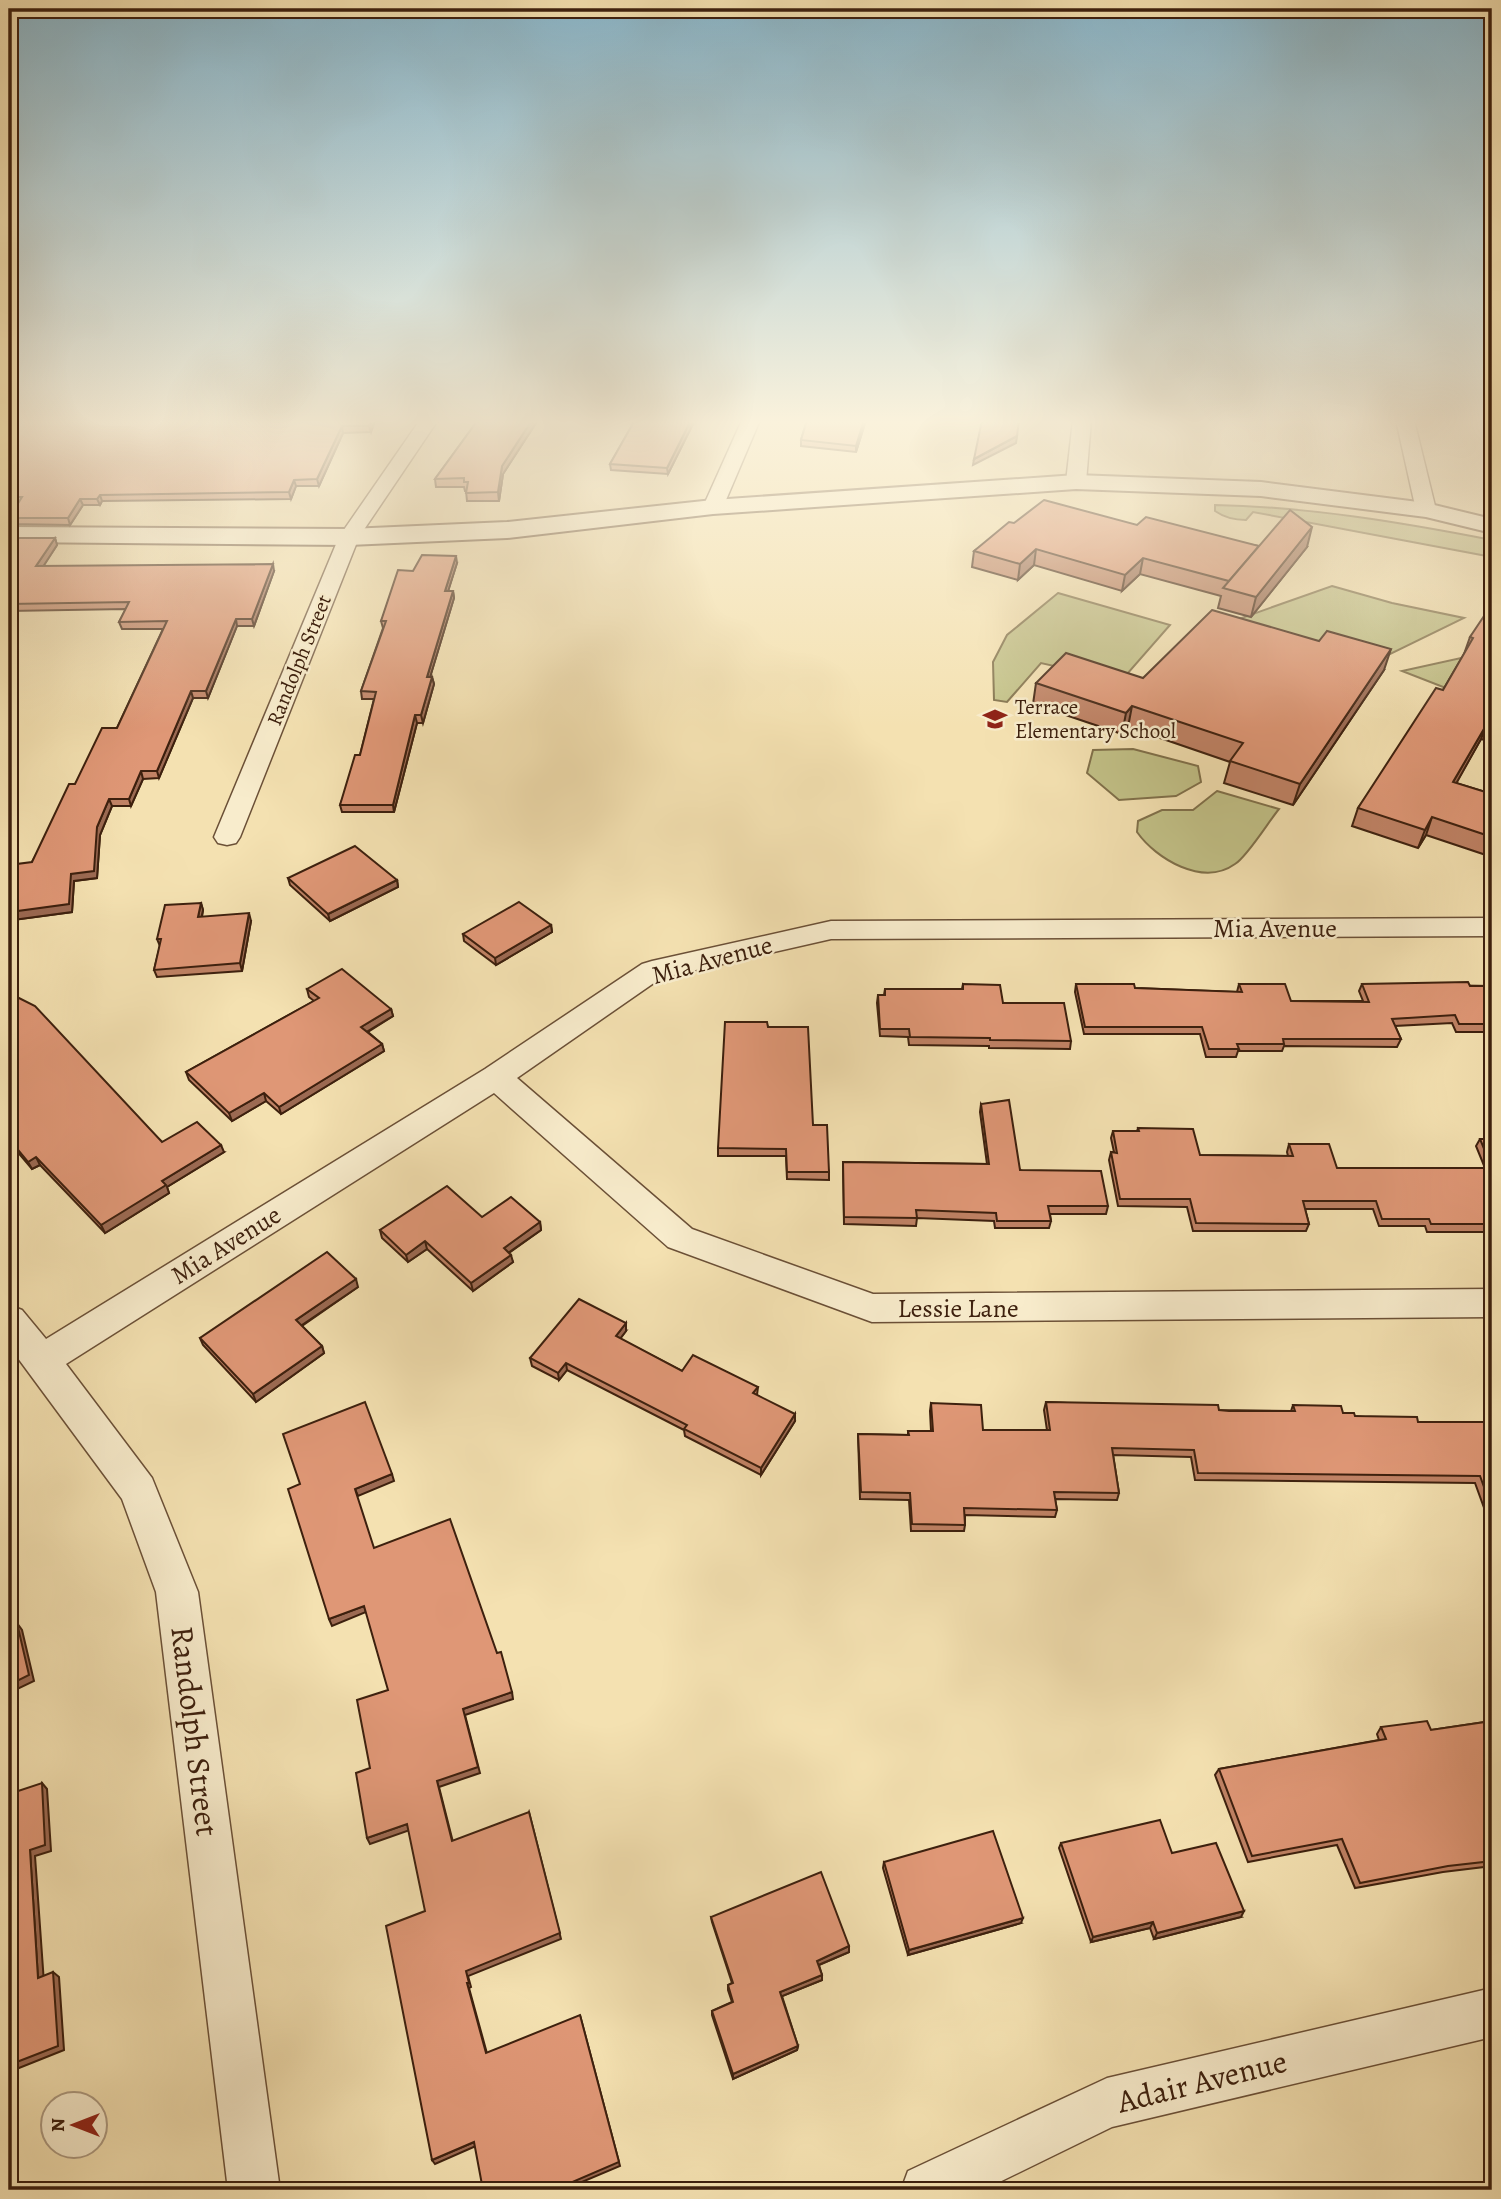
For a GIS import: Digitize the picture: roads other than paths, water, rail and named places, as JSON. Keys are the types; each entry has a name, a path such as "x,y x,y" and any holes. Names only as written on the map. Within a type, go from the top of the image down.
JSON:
{"street":[{"name":"Randolph Street","path":"227,837 349,537 359,523"},
{"path":"9,535 349,537 507,530 573,523"},
{"name":"Mia Avenue","path":"42,1360 496,1077 652,971 831,930 1492,927"},
{"name":"Lessie Lane","path":"496,1077 680,1238 872,1308 1492,1303"},
{"name":"Randolph Street","path":"9,1320 42,1360 138,1490 177,1592 254,2190"},
{"name":"Adair Avenue","path":"927,2190 1107,2102 1492,2012"}],"place":[{"name":"Terrace Elementary School","path":"995,719"}]}
